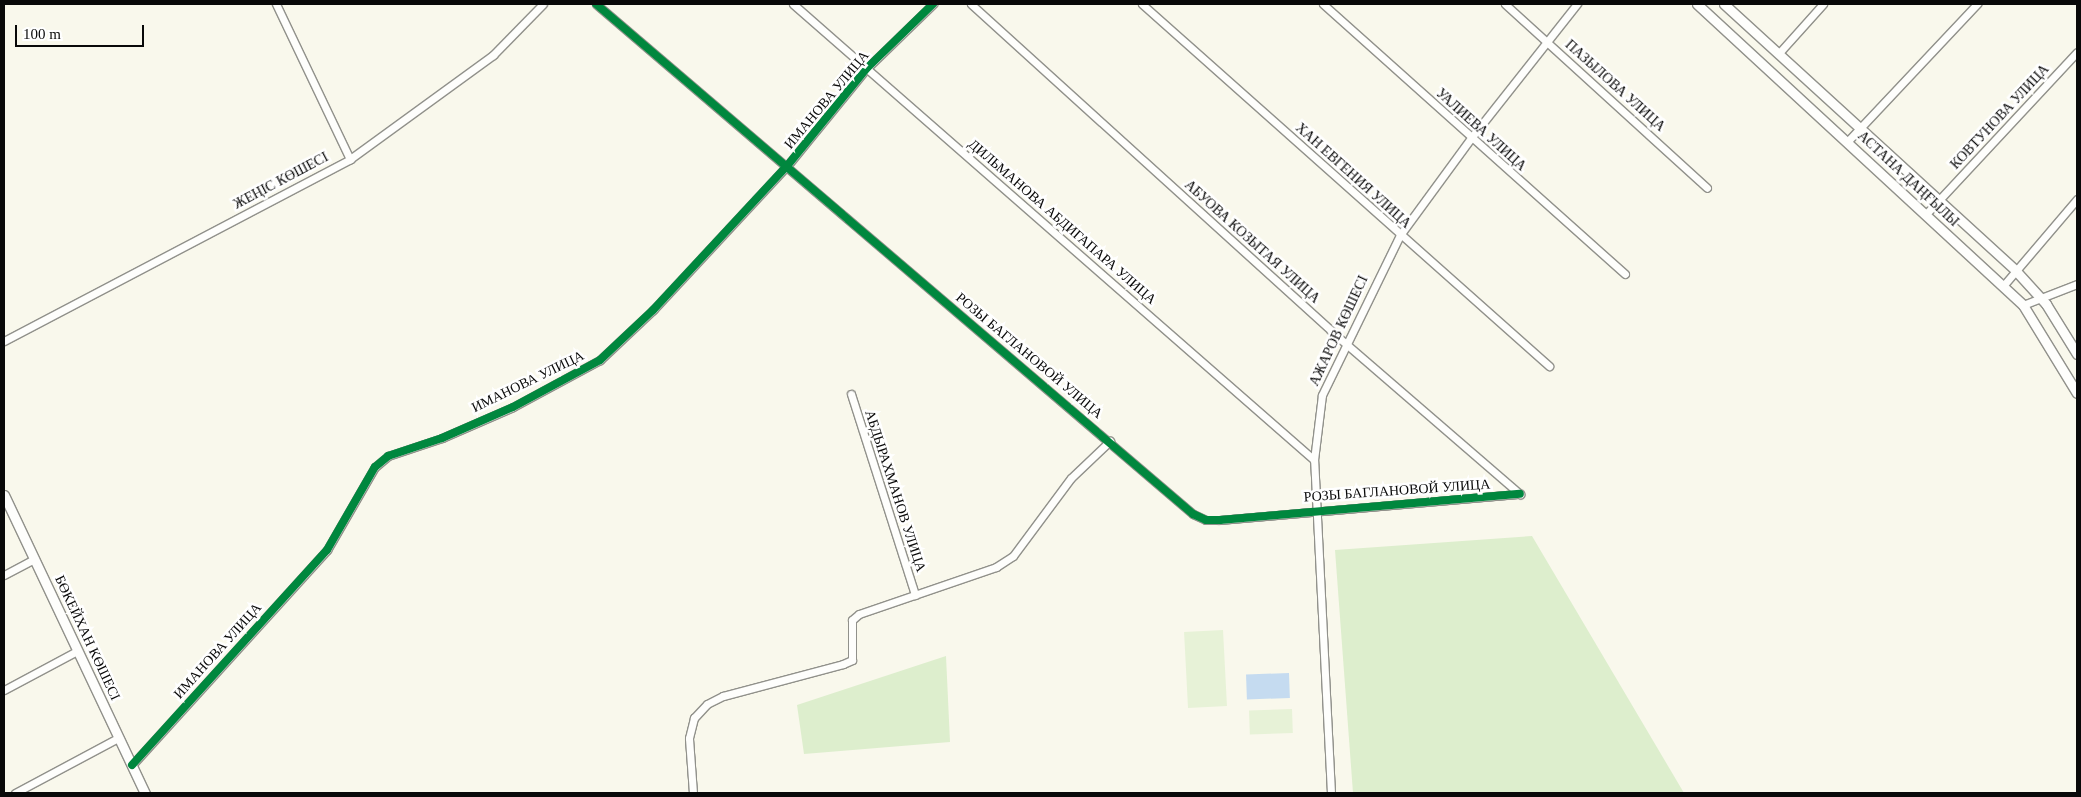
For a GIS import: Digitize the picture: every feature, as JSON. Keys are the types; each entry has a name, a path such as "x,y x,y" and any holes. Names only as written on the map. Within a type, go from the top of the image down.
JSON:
{"street":[{"path":"276,4 350,159"},
{"name":"ЖЕҢІС КӨШЕСІ","path":"4,341 350,159 493,55 543,4"},
{"name":"РОЗЫ БАГЛАНОВОЙ УЛИЦА","path":"596,4 1110,441 1193,514 1206,520 1318,509 1520,494"},
{"name":"ДИЛЬМАНОВА АБДИГАПАРА УЛИЦА","path":"793,4 1314,460"},
{"name":"ИМАНОВА УЛИЦА","path":"132,766 327,550 375,467 388,456 513,407 600,360 653,310 787,166 867,68 934,4"},
{"name":"АБУОВА КОЗЫТАЯ УЛИЦА","path":"971,4 1345,342 1520,494"},
{"name":"ХАН ЕВГЕНИЯ УЛИЦА","path":"1142,4 1549,366"},
{"name":"УАЛИЕВА УЛИЦА","path":"1323,4 1625,274"},
{"name":"ПАЗЫЛОВА УЛИЦА","path":"1505,4 1707,188"},
{"name":"АЖАРОВ КӨШЕСІ","path":"1331,793 1314,460 1317,418 1322,395 1345,342 1400,235 1471,138 1577,4"},
{"name":"АСТАНА ДАҢҒЫЛЫ","path":"1697,4 2024,305 2077,393"},
{"name":"АСТАНА ДАҢҒЫЛЫ","path":"1724,4 2016,271 2041,298 2077,354"},
{"path":"1779,53 1823,4"},
{"path":"1847,142 1977,4"},
{"name":"КОВТУНОВА УЛИЦА","path":"1926,214 2077,52"},
{"path":"2003,286 2077,199"},
{"path":"2024,305 2077,284"},
{"name":"АБДЫРАХМАНОВ УЛИЦА","path":"851,394 915,595"},
{"name":"АБДЫРАХМАНОВ УЛИЦА","path":"693,793 689,738 694,718 707,704 723,696 852,660 852,620 858,614 996,567 1012,556 1071,478 1110,441"},
{"name":"БӨКЕЙХАН КӨШЕСІ","path":"4,495 145,793"},
{"path":"4,575 34,559"},
{"path":"4,690 78,651"},
{"path":"15,793 118,738"}],"green space":[{"path":"1532,536 1684,793 1353,793 1335,550"},
{"path":"1223,630 1227,706 1188,708 1184,632"},
{"path":"946,656 950,742 804,754 797,705"},
{"path":"1292,709 1293,733 1250,734 1249,711"}],"water":[{"path":"1289,673 1290,698 1247,699 1246,675"}],"cycle path":[{"path":"596,4 1193,514 1206,520 1220,520 1520,494"},
{"path":"132,765 327,550 375,467 388,456 442,438 513,407 600,360 653,310 787,166 867,68 933,4"}]}
